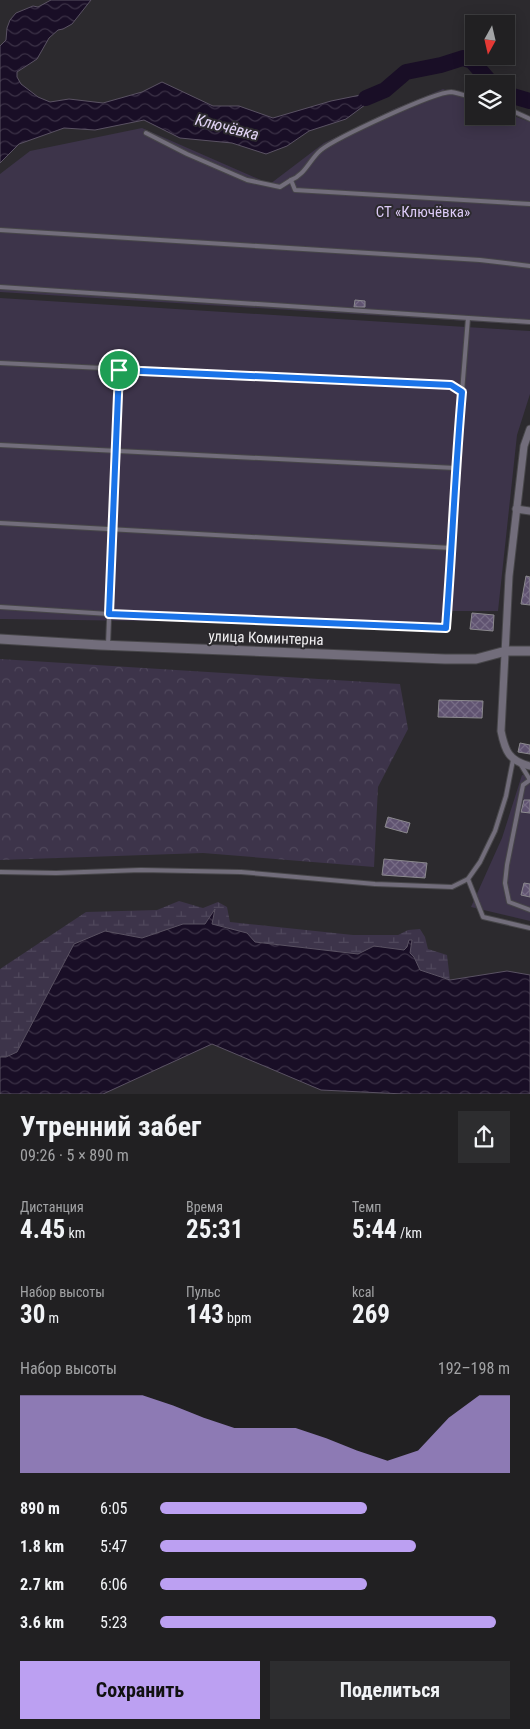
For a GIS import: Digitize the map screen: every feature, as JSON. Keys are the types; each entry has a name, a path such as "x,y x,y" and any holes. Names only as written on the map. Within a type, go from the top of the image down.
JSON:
{"street":[{"path":"530,429 524,446 509,576 501,731 504,746 516,762 530,766"},
{"path":"516,510 530,511"},
{"name":"улица Коминтерна","path":"0,639 445,659 476,659 506,651 530,651"}],"lane":[{"path":"146,133 187,154 248,180 280,187 309,166 320,151 336,141 414,104 451,92 465,96"},
{"path":"515,112 530,119"},
{"path":"293,179 295,190 530,204"},
{"path":"0,230 480,260 530,266"},
{"path":"0,288 530,322"},
{"path":"0,607 109,614 446,628 455,468 468,318"},
{"path":"0,363 451,385 462,392"},
{"path":"108,645 119,370"},
{"path":"0,445 455,468"},
{"path":"0,523 452,548"},
{"path":"516,762 530,780 523,785 505,883 509,902 530,910"},
{"path":"0,872 56,873 141,870 241,872 376,884 452,887 468,879 480,862 495,831 516,762"},
{"path":"468,879 483,917 530,928"}],"green space":[{"name":"СТ «Ключёвка»","path":"443,89 465,98 465,125 515,125 515,116 530,122 530,325 0,292 0,174 30,151 142,128 270,184 324,143 394,109"},
{"path":"0,298 530,331 530,394 517,435 498,611 445,611 439,625 0,619"},
{"path":"0,659 400,684 408,729 378,787 374,867 203,853 0,860"},
{"path":"522,775 530,776 530,921 471,907 502,838"},
{"path":"179,901 203,908 218,902 227,907 230,922 353,935 398,935 408,930 420,929 425,937 428,949 447,955 450,980 420,970 410,953 412,941 404,950 374,946 358,954 255,942 247,933 212,924 215,910 205,924 183,924 142,938 105,931 74,944 17,1052 6,1057 0,1057 0,969 86,912 157,910"}],"water":[{"name":"Ключёвка","path":"51,0 91,0 72,24 58,30 49,38 37,59 17,72 17,77 21,84 38,97 50,102 69,99 103,103 142,92 162,82 213,106 239,106 273,118 331,101 385,90 346,119 309,131 287,146 266,154 232,143 180,138 144,120 95,130 64,128 19,144 0,163 0,46 6,40 7,28 10,20 16,13 33,6 38,7"},
{"path":"215,909 212,924 247,933 255,942 358,954 374,946 404,950 409,940 412,940 410,953 420,970 450,980 507,971 530,975 530,1094 404,1094 321,1090 212,1044 103,1094 0,1094 0,1057 6,1057 17,1052 74,944 105,931 142,938 183,924 205,924"}],"building":[{"path":"355,300 365,301 365,307 354,307"},
{"path":"526,576 530,577 530,605 521,604"},
{"path":"472,613 494,615 493,631 470,629"},
{"path":"439,700 483,701 482,718 438,717"},
{"path":"520,743 530,745 530,754 518,752"},
{"path":"524,800 530,800 530,813 521,812"},
{"path":"388,817 410,823 407,833 385,827"},
{"path":"384,859 427,863 425,878 382,875"},
{"path":"524,883 530,884 530,897 521,895"}],"waterway":[{"name":"Ключёвка","path":"366,98 385,90 406,72 441,65 463,58 472,61 484,75"},
{"name":"Ключёвка","path":"515,97 530,101"}],"route":[{"path":"119,370 451,385 462,392 455,468 446,628 109,614 119,370"}]}
